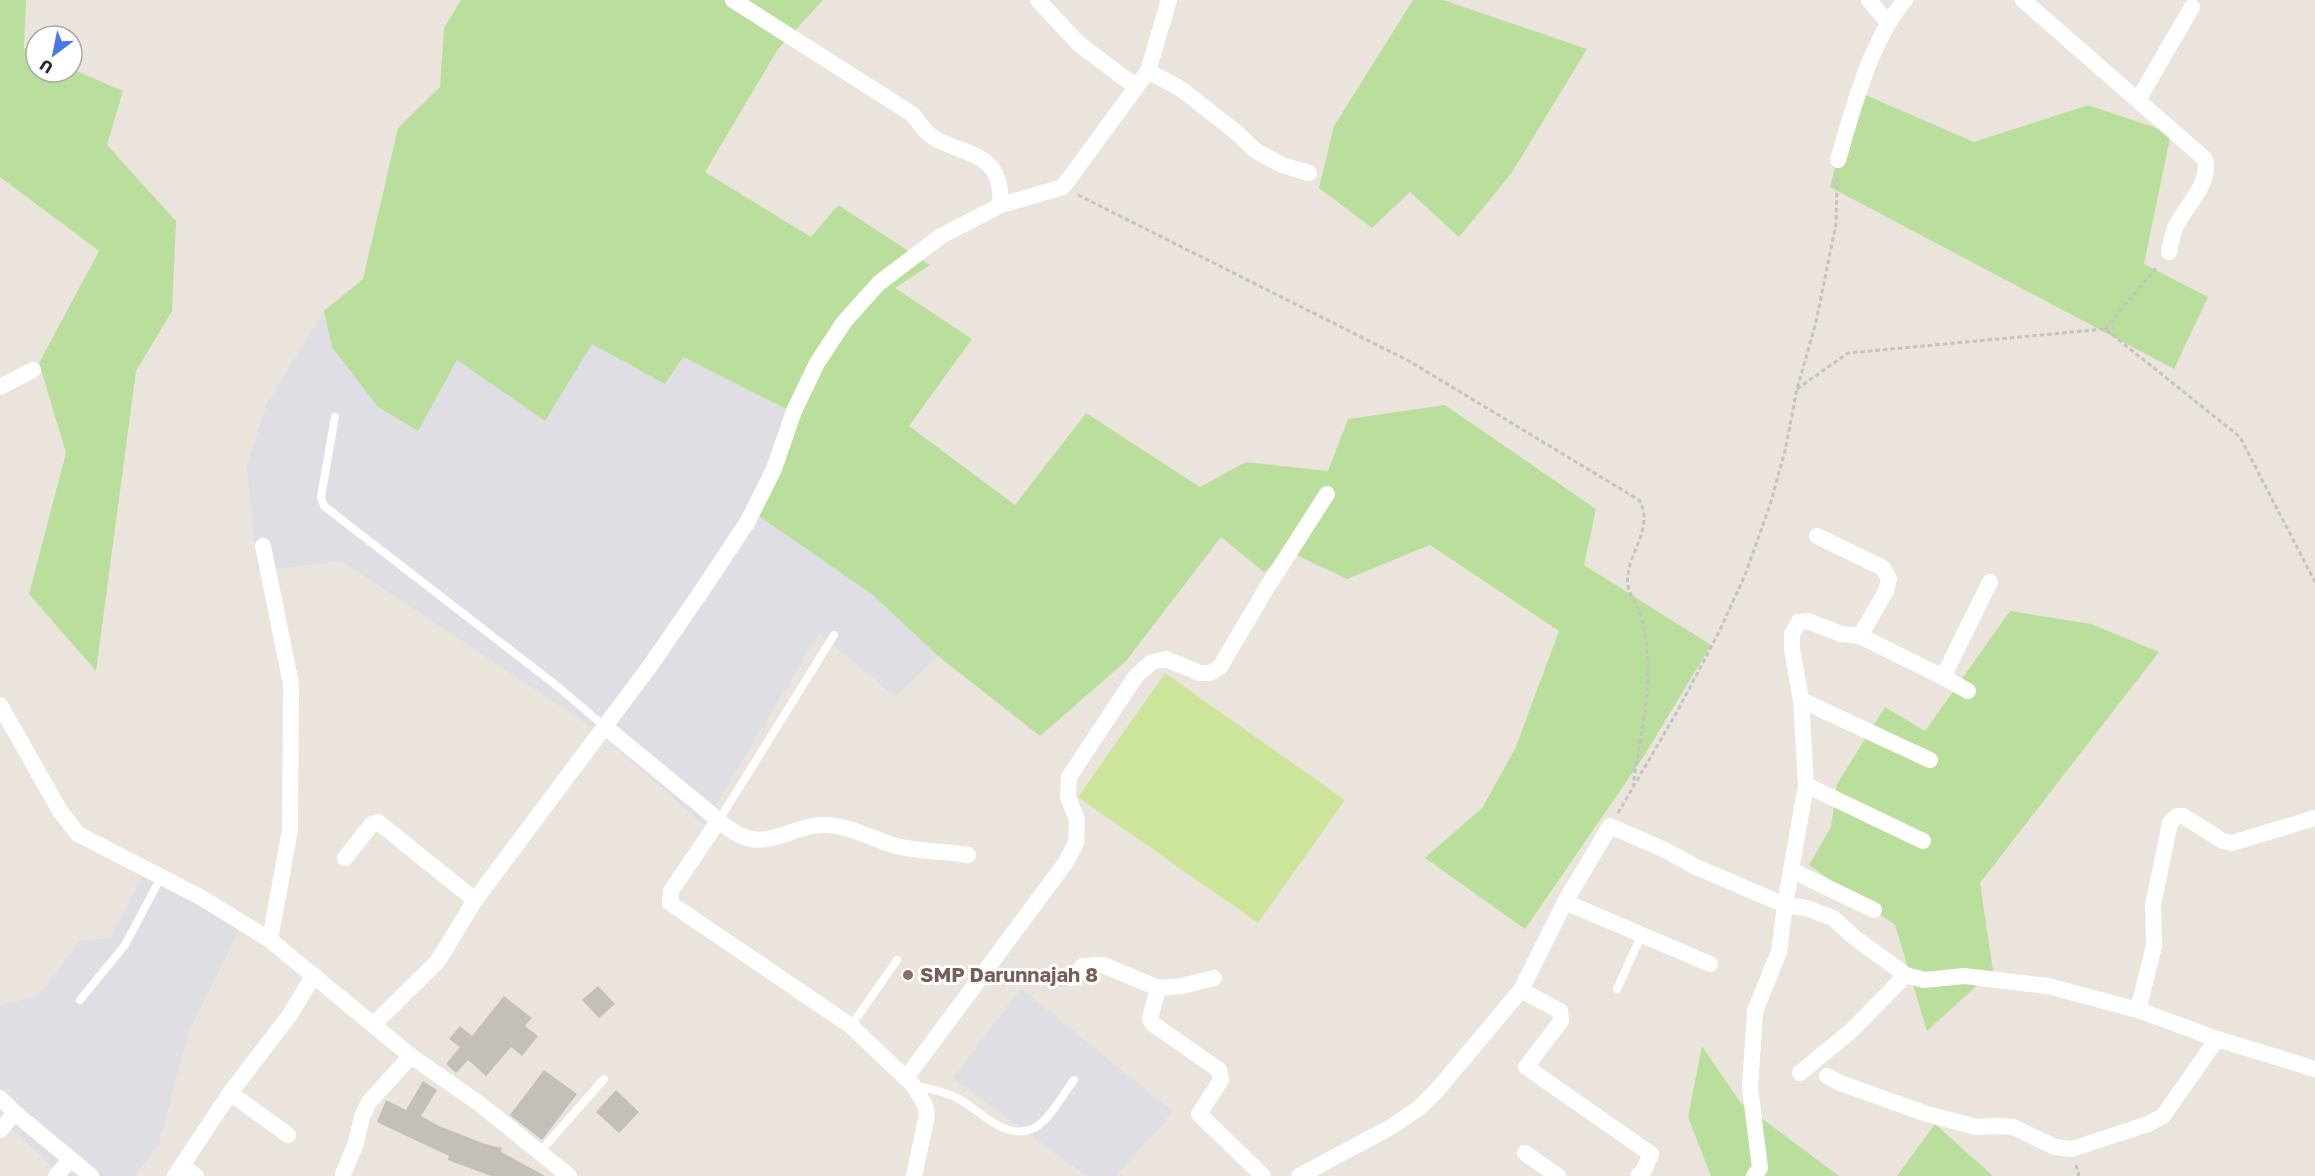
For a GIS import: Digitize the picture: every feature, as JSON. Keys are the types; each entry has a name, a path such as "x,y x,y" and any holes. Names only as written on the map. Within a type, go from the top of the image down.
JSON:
{"street":[{"path":"733,0 912,114 928,134 987,162 998,180 1001,205"},
{"path":"1038,0 1079,44 1136,87"},
{"path":"374,1024 438,961 475,900 650,666 748,521 774,469 794,411 813,373 844,322 879,283 941,236 1001,205 1063,187 1148,71 1169,0"},
{"path":"1869,0 1888,23"},
{"path":"1838,160 1856,98 1888,23 1905,0"},
{"path":"2023,0 2201,153 2206,162 2204,176 2190,206 2176,227 2169,252"},
{"path":"2138,100 2192,7"},
{"path":"1148,71 1181,89 1236,132 1256,152 1282,165 1309,173"},
{"path":"0,387 33,370"},
{"path":"909,1081 1066,862 1076,843 1077,820 1068,797 1070,777 1136,676 1152,662 1166,659 1200,673 1210,673 1220,667 1266,589 1327,494"},
{"path":"1817,536 1883,567 1888,576 1886,591 1860,636"},
{"path":"263,546 291,684 290,830 270,940"},
{"path":"1943,677 1990,582"},
{"path":"1754,1176 1760,1168 1750,1088 1755,1011 1779,952 1806,785 1801,700 1792,649 1792,634 1799,622 1808,621 1841,634 1860,636 1968,691"},
{"path":"1801,700 1930,760"},
{"path":"0,705 72,828 84,839 202,898 270,940 411,1056 481,1105 569,1176"},
{"path":"604,726 719,820 744,837 757,840 804,827 825,825 864,832 894,845 968,855"},
{"path":"1806,785 1923,840"},
{"path":"2138,1010 2154,946 2153,905 2163,847 2170,823 2177,816 2182,816 2223,841 2232,843 2315,818"},
{"path":"719,820 671,891 670,903 851,1026 909,1081 925,1105 927,1115 914,1176"},
{"path":"345,858 372,824 378,822 475,900"},
{"path":"1299,1176 1390,1127 1419,1108 1459,1065 1521,990 1565,902 1610,826 1665,850 1696,867 1785,905 1806,908 1833,918 1855,938 1906,975 1924,980 1964,976 2048,986 2138,1010 2217,1039 2315,1069"},
{"path":"1791,870 1874,910"},
{"path":"1565,902 1710,964"},
{"path":"1071,978 1083,966 1103,965 1158,988 1182,986 1214,978"},
{"path":"196,1176 178,1171 230,1093 289,1016 314,975"},
{"path":"1800,1073 1851,1031 1906,975"},
{"path":"1158,988 1150,1019 1153,1024 1219,1070 1221,1075 1218,1086 1199,1114 1263,1176"},
{"path":"1521,990 1560,1011 1562,1021 1526,1067 1651,1154 1644,1170 1638,1176"},
{"path":"1827,1076 1840,1083 1927,1114 1976,1127 2013,1127 2055,1147 2072,1149 2148,1124 2163,1116 2217,1039"},
{"path":"343,1174 354,1150 362,1117 369,1102 411,1056"},
{"path":"230,1093 288,1135"},
{"path":"0,1098 91,1176"},
{"path":"0,1130 15,1113"},
{"path":"1525,1153 1558,1176"},
{"path":"56,1176 70,1160"}],"lane":[{"path":"335,417 321,498 324,506 557,686 604,726"},
{"path":"719,820 834,635"},
{"path":"80,1000 125,945 161,877"},
{"path":"1617,989 1642,934"},
{"path":"851,1026 897,960"},
{"path":"539,1153 604,1079"},
{"path":"909,1081 956,1097 998,1125 1015,1131 1032,1129 1044,1121 1074,1080"}],"path":[{"path":"1610,826 1678,710 1719,632 1745,575 1770,505 1785,451 1797,389 1816,322 1836,224 1838,160"},
{"path":"1063,187 1409,361 1639,500 1645,509 1641,536 1628,572 1627,586 1641,616 1647,655 1645,700 1633,784"},
{"path":"2105,329 2169,252"},
{"path":"1797,389 1848,353 2105,329 2240,437 2315,582"}],"shaded area":[{"path":"324,311 332,347 457,360 545,420 592,343 665,384 683,357 788,411 756,514 873,595 938,656 896,697 819,634 704,825 592,727 342,561 257,571 247,464 267,403"},
{"path":"143,876 244,920 189,1031 159,1144 135,1176 62,1176 0,1118 0,1005 38,996 80,941 110,938"},
{"path":"1021,988 1173,1112 1116,1176 1086,1176 953,1078"}],"green space":[{"path":"0,0 26,0 24,84 84,84 84,74 123,91 107,145 176,221 172,311 136,371 96,671 29,594 66,453 39,363 99,251 0,177"},
{"path":"461,0 823,0 778,49 705,172 811,237 838,205 930,265 895,288 972,339 909,426 1015,505 1086,413 1200,487 1246,462 1328,471 1348,419 1445,405 1596,509 1584,565 1711,645 1644,756 1525,929 1425,858 1482,808 1515,749 1559,631 1430,545 1347,579 1288,551 1264,572 1221,537 1126,661 1040,736 938,656 873,595 756,514 788,410 683,357 665,384 592,344 545,421 457,360 418,431 378,407 332,347 324,311 363,279 398,128 440,87 444,28"},
{"path":"1413,0 1443,0 1587,49 1511,174 1459,237 1410,192 1372,228 1319,188 1334,126"},
{"path":"1854,90 1974,142 2088,105 2171,133 2144,264 2208,297 2174,369 1830,187"},
{"path":"2010,611 2091,624 2159,652 1980,883 1993,971 1927,1031 1895,925 1809,865 1831,827 1837,784 1885,707 1925,731"},
{"path":"1165,673 1345,800 1258,923 1078,797"},
{"path":"1702,1046 1740,1102 1839,1176 1711,1176 1688,1117"},
{"path":"1935,1124 1993,1176 1897,1176"}],"building":[{"path":"598,986 615,1004 599,1018 582,1000"},
{"path":"504,996 532,1018 525,1026 538,1036 522,1056 511,1047 486,1076 468,1060 456,1073 446,1064 460,1047 449,1039 460,1026 472,1036"},
{"path":"544,1070 577,1094 542,1140 510,1115"},
{"path":"423,1081 437,1090 421,1116 439,1126 485,1144 502,1148 501,1152 545,1176 491,1176 448,1160 449,1156 377,1122 386,1100 406,1110"},
{"path":"616,1090 639,1112 619,1133 596,1112"}],"place":[{"name":"SMP Darunnajah 8","path":"908,975"}]}
